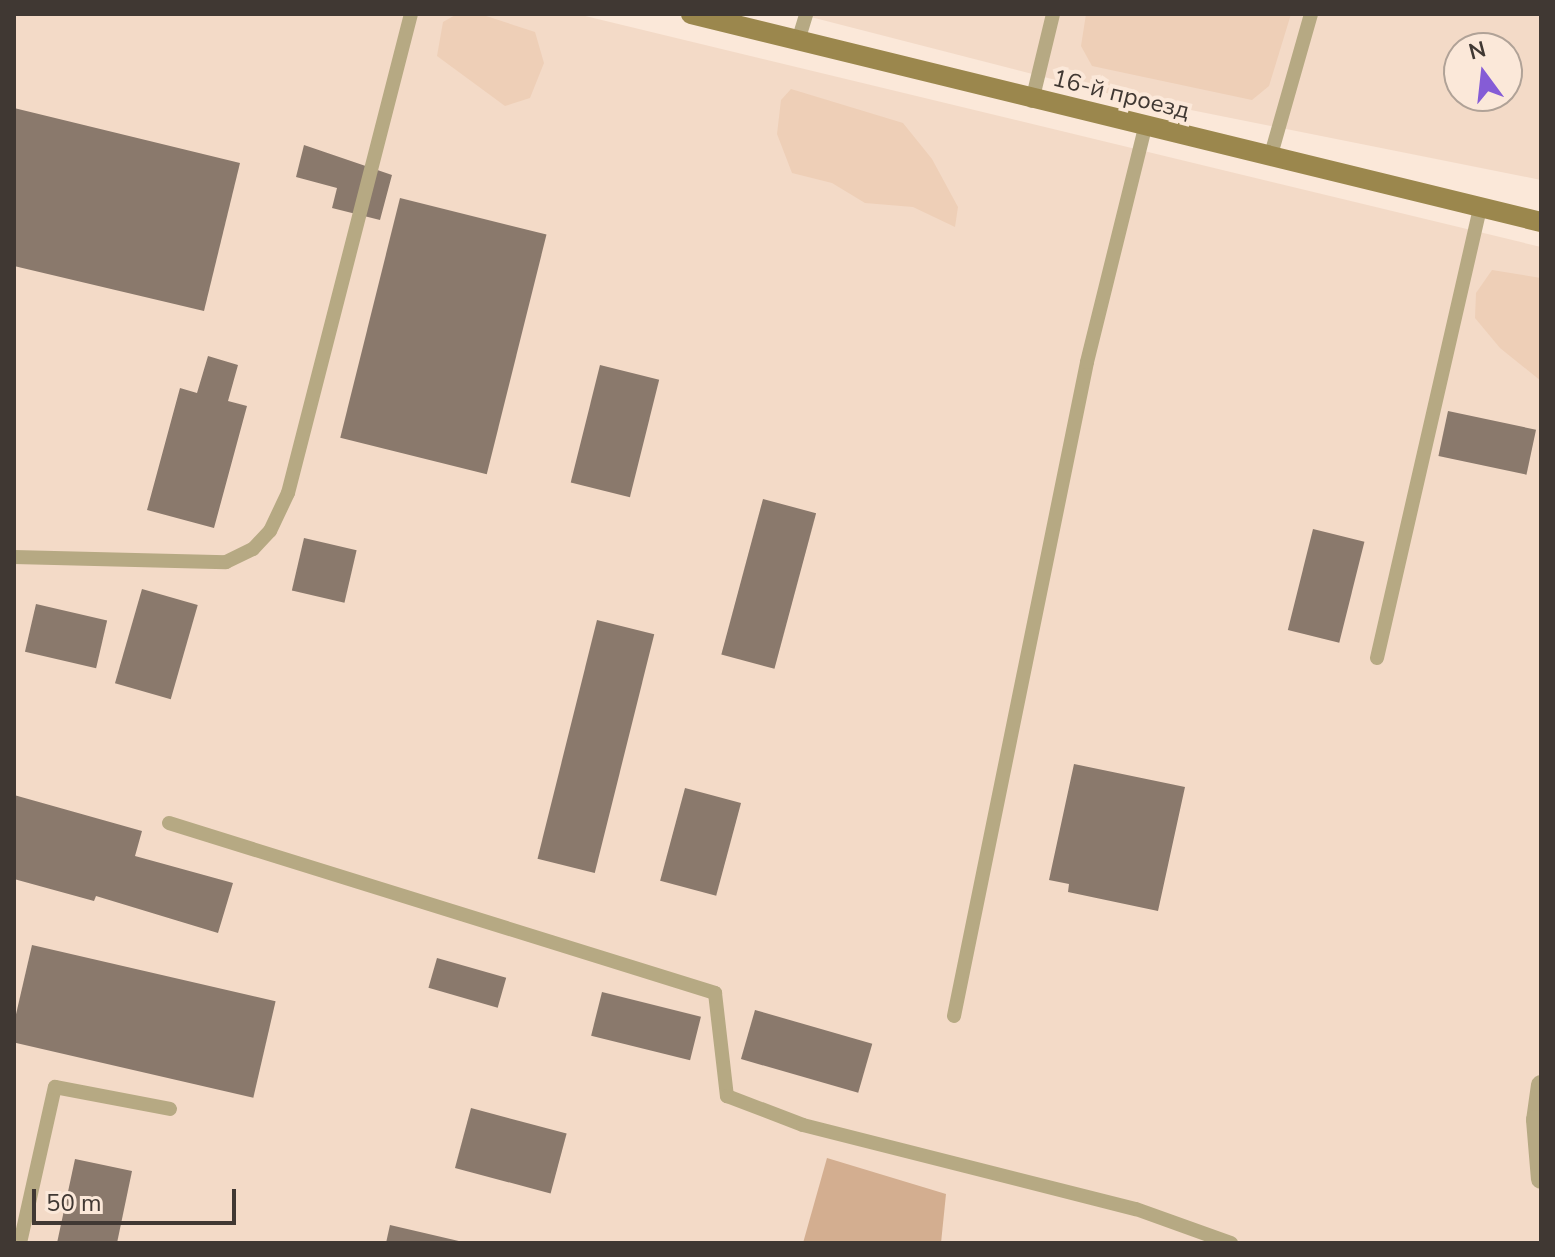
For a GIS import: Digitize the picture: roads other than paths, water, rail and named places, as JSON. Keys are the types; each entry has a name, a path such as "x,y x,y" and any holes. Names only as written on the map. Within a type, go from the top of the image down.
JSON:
{"street":[{"name":"16-й проезд","path":"691,14 1032,101 1541,222"},
{"path":"1541,1085 1536,1120 1541,1179"}],"lane":[{"path":"14,557 226,562 253,549 270,531 288,493 411,14"},
{"path":"798,41 806,14"},
{"path":"1032,101 1053,14"},
{"path":"1270,158 1311,14"},
{"path":"954,1016 1087,362 1145,128"},
{"path":"1377,658 1480,208"},
{"path":"169,823 715,993 727,1096 803,1125 1136,1209 1231,1243"},
{"path":"20,1243 55,1087 170,1109"}]}
